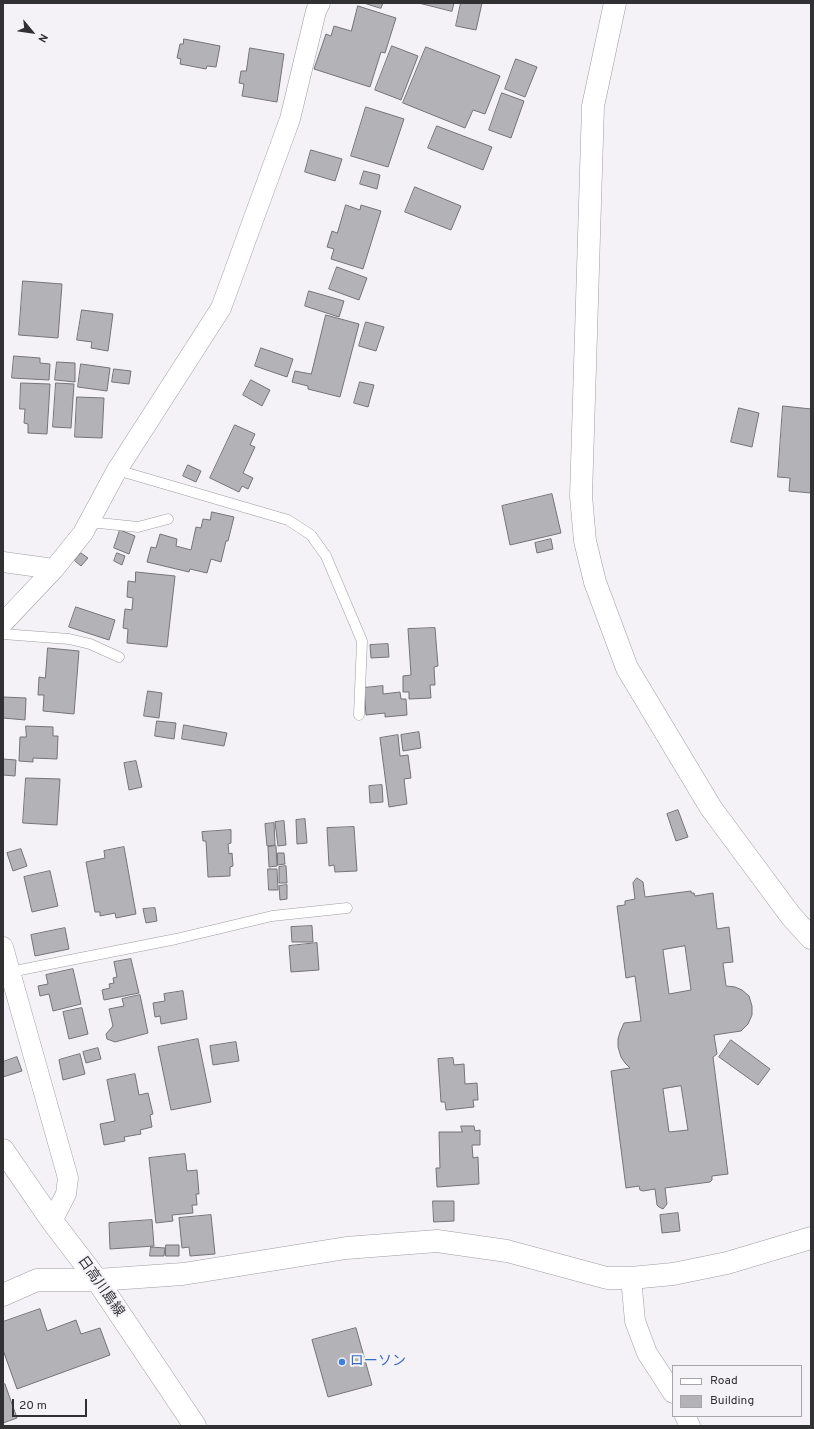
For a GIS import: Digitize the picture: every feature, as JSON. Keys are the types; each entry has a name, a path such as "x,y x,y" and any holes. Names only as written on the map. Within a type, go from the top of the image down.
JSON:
{"street":[{"path":"3,623 54,569 83,533 117,470 221,308 290,119 316,11 320,3"},
{"path":"615,3 593,106 581,496 585,541 595,582 627,668 711,808 791,916 811,938"},
{"path":"3,562 54,569"},
{"path":"3,947 68,1178 66,1194 52,1221"},
{"name":"日高川島線","path":"3,1150 52,1221 97,1280 195,1426"},
{"path":"3,1295 37,1280 97,1280 184,1274 346,1248 437,1241 507,1251 607,1278 631,1278 673,1274 727,1263 811,1238"},
{"path":"631,1278 635,1322 647,1353 672,1391"},
{"path":"686,1417 690,1426"}],"lane":[{"path":"117,470 288,520 311,534 326,556 362,641 358,716"},
{"path":"89,522 138,527 168,519"},
{"path":"3,634 69,639 90,644 120,657"},
{"path":"10,972 176,939 272,916 347,908"}],"building":[{"path":"364,3 383,3 381,8"},
{"path":"419,3 454,3 452,11"},
{"path":"461,3 482,3 476,30 456,26"},
{"path":"358,6 396,18 385,53 381,52 370,87 314,69 326,34 331,36 334,26 351,31"},
{"path":"184,39 220,46 216,67 207,66 206,69 180,64 181,59 177,58 180,44 183,44"},
{"path":"392,46 418,56 401,100 375,90"},
{"path":"426,47 500,76 485,114 473,110 465,128 403,103"},
{"path":"250,48 284,54 277,102 242,96 244,84 239,83 241,71 246,71"},
{"path":"516,59 537,67 525,97 505,89"},
{"path":"502,93 524,101 511,138 489,130"},
{"path":"366,107 404,119 388,167 351,156"},
{"path":"437,126 492,147 483,170 428,148"},
{"path":"311,150 342,159 335,181 305,172"},
{"path":"364,171 380,175 377,189 360,184"},
{"path":"415,187 461,206 451,230 405,212"},
{"path":"346,205 360,210 361,205 381,211 363,269 331,259 334,249 327,247 332,231 337,233"},
{"path":"337,267 367,278 359,300 329,289"},
{"path":"23,281 62,284 58,338 19,335"},
{"path":"309,291 344,301 339,317 305,306"},
{"path":"82,310 113,314 108,351 91,348 92,342 77,340"},
{"path":"326,315 359,324 340,397 308,389 308,386 292,382 295,371 311,374"},
{"path":"366,322 384,327 376,351 359,346"},
{"path":"261,348 293,359 287,377 255,366"},
{"path":"14,356 40,358 40,363 50,364 49,380 12,378"},
{"path":"57,362 75,363 75,382 55,380"},
{"path":"81,364 110,368 107,391 78,387"},
{"path":"114,369 131,371 129,384 112,382"},
{"path":"251,380 270,390 262,406 243,395"},
{"path":"360,382 374,385 368,407 354,403"},
{"path":"21,383 50,384 47,434 28,433 28,424 24,423 25,409 20,409"},
{"path":"56,383 74,384 71,428 53,427"},
{"path":"77,397 104,398 102,438 75,437"},
{"path":"783,406 811,409 811,493 789,491 790,478 778,477"},
{"path":"739,408 759,413 752,447 731,442"},
{"path":"235,425 255,434 250,445 255,447 243,473 253,478 248,489 242,486 239,492 210,478"},
{"path":"188,465 201,471 196,482 183,476"},
{"path":"552,494 561,533 510,545 502,506"},
{"path":"212,512 234,517 221,562 211,559 207,573 190,569 189,572 147,562 151,547 156,548 160,534 177,539 176,546 191,550 196,527 201,528 203,519 210,520"},
{"path":"120,530 135,536 129,554 114,548"},
{"path":"551,539 553,549 537,553 535,543"},
{"path":"81,553 88,558 81,566 75,561"},
{"path":"117,553 125,556 122,565 114,561"},
{"path":"136,572 175,576 167,647 127,643 128,629 123,628 125,609 132,610 133,598 127,597 128,581 135,582"},
{"path":"76,607 115,620 109,640 69,627"},
{"path":"435,628 438,666 434,667 435,685 430,685 431,698 409,699 409,692 403,692 403,676 411,675 408,629"},
{"path":"388,644 389,657 371,658 370,645"},
{"path":"48,648 79,651 74,714 43,711 44,695 38,695 39,677 45,678"},
{"path":"383,686 383,694 400,692 401,699 406,699 407,715 385,717 385,713 366,715 364,688"},
{"path":"148,691 162,693 159,718 144,716"},
{"path":"3,697 26,698 25,720 3,718"},
{"path":"157,721 176,723 174,739 155,736"},
{"path":"184,725 227,733 224,746 182,739"},
{"path":"26,726 53,727 53,736 58,736 57,759 33,758 33,762 19,761 20,737 26,737"},
{"path":"419,732 421,748 403,751 401,735"},
{"path":"398,735 400,756 408,755 411,778 404,779 407,804 389,807 380,738"},
{"path":"3,759 16,760 15,776 3,775"},
{"path":"136,761 142,787 129,790 124,763"},
{"path":"26,778 60,779 57,825 23,823"},
{"path":"382,785 383,802 370,803 369,786"},
{"path":"678,810 688,837 676,841 667,814"},
{"path":"305,819 307,843 297,844 296,820"},
{"path":"284,821 286,845 278,846 275,822"},
{"path":"274,823 275,845 267,846 265,824"},
{"path":"354,827 357,871 335,872 334,865 329,866 327,828"},
{"path":"231,830 231,843 228,844 229,854 232,853 233,866 230,867 230,876 208,877 206,841 203,841 202,832"},
{"path":"276,846 277,866 269,867 268,847"},
{"path":"124,847 136,914 116,918 115,913 100,916 100,912 95,912 86,862 105,858 104,851"},
{"path":"21,849 27,866 13,871 7,853"},
{"path":"278,853 284,853 285,864 278,865"},
{"path":"286,866 287,883 279,883 279,867"},
{"path":"268,869 277,869 278,890 269,890"},
{"path":"50,871 58,906 32,912 24,877"},
{"path":"637,878 643,882 645,897 691,891 691,893 694,893 695,896 713,893 717,929 729,927 733,962 723,963 726,986 735,987 742,990 749,996 752,1006 752,1015 748,1024 741,1031 714,1035 717,1054 713,1057 728,1174 712,1176 712,1180 710,1182 665,1188 667,1204 663,1209 657,1205 655,1189 643,1191 640,1190 639,1186 626,1188 611,1071 630,1068 621,1057 618,1047 618,1039 624,1023 641,1021 635,976 626,978 617,906 625,905 625,901 635,899 633,883","holes":["685,946 691,990 669,994 663,950","681,1086 688,1130 669,1132 663,1089"]},
{"path":"287,885 287,899 280,900 279,886"},
{"path":"155,908 157,921 146,923 143,909"},
{"path":"312,926 313,942 292,942 291,927"},
{"path":"65,928 69,949 35,956 31,935"},
{"path":"317,943 319,970 291,972 289,946"},
{"path":"131,959 139,993 104,1000 102,990 110,988 109,984 114,983 113,978 117,977 114,962"},
{"path":"73,969 81,1004 53,1011 49,994 40,996 38,986 48,984 46,975"},
{"path":"183,991 187,1019 161,1024 160,1016 155,1017 153,1003 165,1001 164,994"},
{"path":"140,995 148,1033 115,1042 107,1039 106,1034 113,1026 109,1009 124,1006 122,999"},
{"path":"82,1008 88,1034 69,1039 63,1012"},
{"path":"198,1039 211,1102 171,1110 158,1047"},
{"path":"731,1040 770,1069 758,1085 719,1057"},
{"path":"236,1042 239,1061 213,1065 210,1046"},
{"path":"98,1048 101,1059 86,1063 83,1052"},
{"path":"80,1054 85,1074 63,1080 59,1060"},
{"path":"17,1057 22,1071 3,1077 3,1062"},
{"path":"453,1058 454,1065 464,1064 465,1084 477,1083 478,1100 473,1100 474,1107 446,1110 445,1102 441,1102 438,1059"},
{"path":"135,1074 139,1095 148,1093 153,1114 150,1115 152,1127 140,1130 141,1134 124,1137 125,1141 104,1145 100,1124 115,1121 107,1080"},
{"path":"461,1126 474,1126 475,1131 480,1130 480,1145 472,1145 473,1158 478,1157 479,1184 437,1187 436,1168 440,1168 439,1132 462,1132"},
{"path":"185,1154 187,1171 197,1170 199,1194 196,1194 197,1205 192,1205 193,1213 172,1215 173,1221 156,1223 149,1158"},
{"path":"433,1201 454,1201 454,1221 434,1222"},
{"path":"678,1213 680,1231 662,1233 660,1215"},
{"path":"211,1215 215,1254 190,1256 189,1247 182,1248 179,1218"},
{"path":"152,1220 154,1246 110,1249 109,1223"},
{"path":"166,1245 179,1245 179,1256 166,1256"},
{"path":"151,1247 165,1248 164,1256 150,1256"},
{"path":"40,1309 47,1331 76,1320 81,1334 100,1328 110,1355 17,1389 3,1350 3,1322"},
{"name":"ローソン","path":"356,1328 372,1385 328,1397 312,1340"},
{"path":"5,1384 17,1418 3,1423 3,1385"}],"place":[{"name":"ローソン","path":"342,1362"}]}
